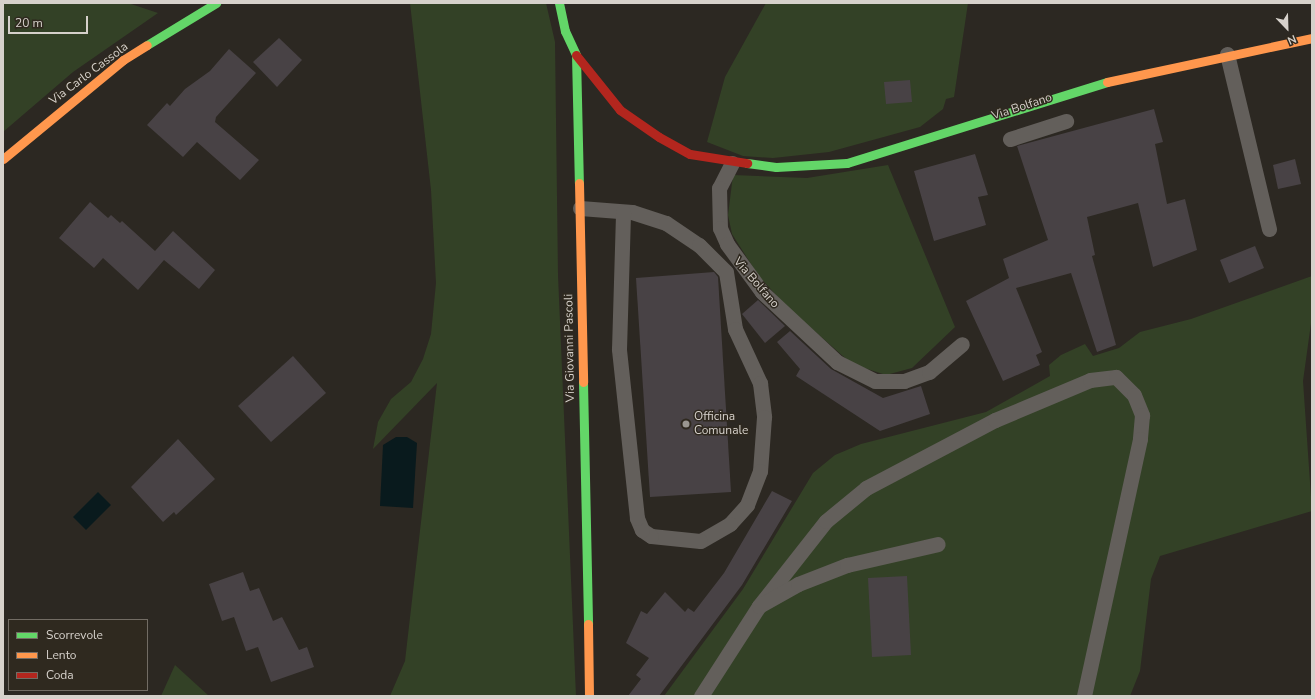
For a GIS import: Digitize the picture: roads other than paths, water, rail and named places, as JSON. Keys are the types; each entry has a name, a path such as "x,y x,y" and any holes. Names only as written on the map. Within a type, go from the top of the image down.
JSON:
{"street":[{"name":"Via Carlo Cassola","path":"3,159 123,60 216,3"},
{"name":"Via Giovanni Pascoli","path":"559,3 565,31 576,55 589,696"},
{"name":"Via Bolfano","path":"576,55 620,110 659,137 690,154 732,163 776,167 847,163 1091,85 1227,54 1312,38"}],"lane":[{"path":"1227,54 1269,229"},
{"path":"1030,104 1038,130"},
{"path":"1010,138 1066,121"},
{"name":"Via Bolfano","path":"732,163 719,188 720,228 727,244 762,292 837,362 875,381 904,381 929,372 962,344"},
{"path":"580,208 623,212 666,223 715,258 726,272 736,329 760,383 764,417 760,471 747,505 730,524 700,541 651,536 642,530 638,518 619,349 623,212"},
{"path":"701,696 758,606 826,522 866,488 995,420 1090,380 1116,377 1134,395 1142,415 1140,438 1084,696"},
{"path":"758,606 798,584 847,565 938,544"}],"place":[{"name":"Officina Comunale","path":"686,424"}]}
